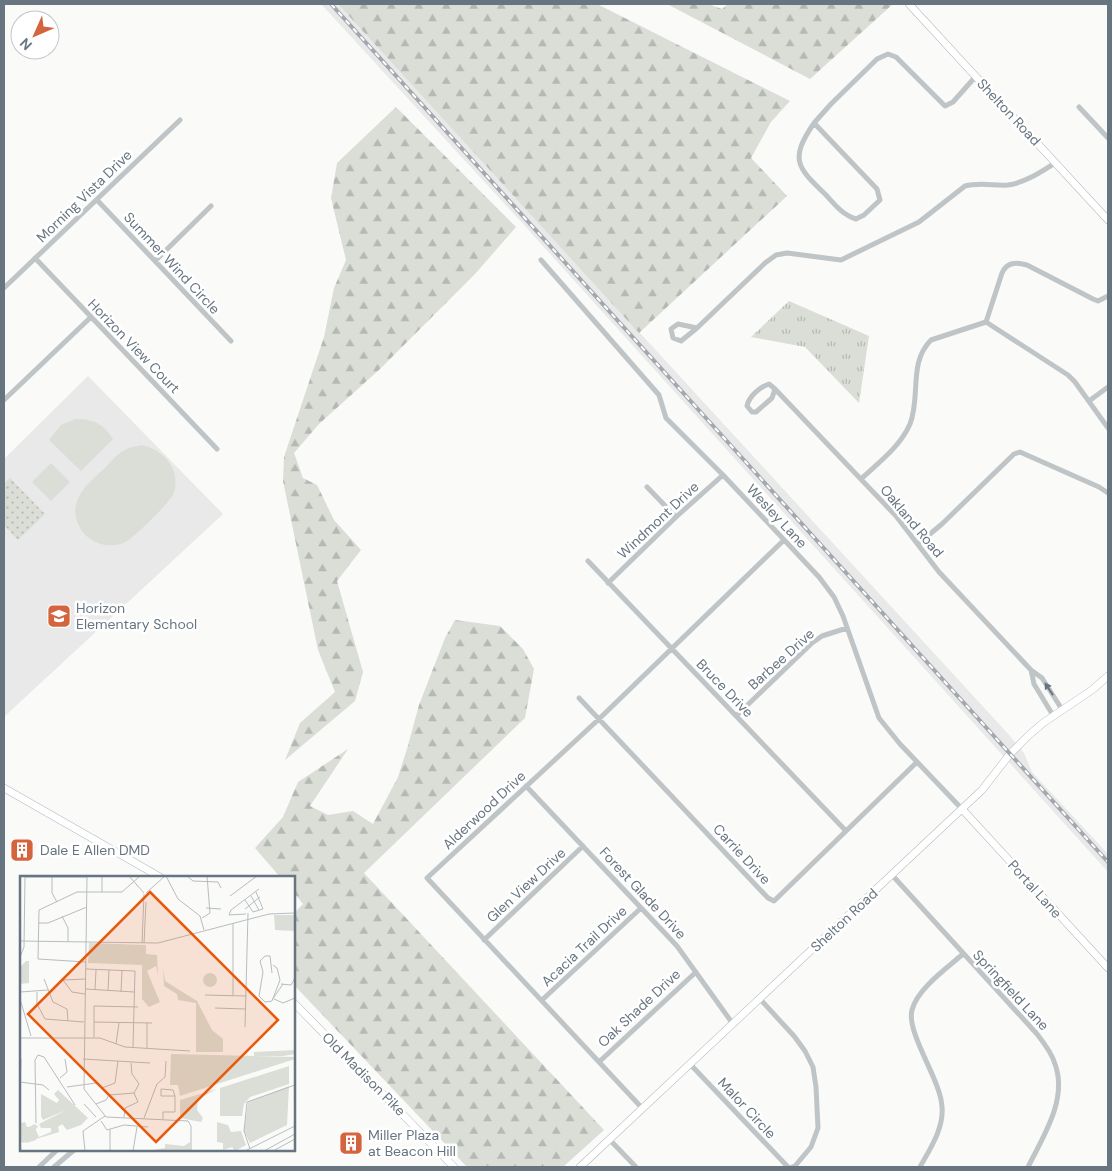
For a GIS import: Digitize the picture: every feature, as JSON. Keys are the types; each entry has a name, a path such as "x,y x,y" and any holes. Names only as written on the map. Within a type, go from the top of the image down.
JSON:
{"street":[{"name":"Shelton Road","path":"909,4 1108,220"},
{"path":"814,123 878,189 880,200 864,216 856,219 846,216 804,174 799,161 799,152 802,141 814,123 877,60 888,54 896,57 945,106 953,102 976,76"},
{"path":"1078,107 1108,138"},
{"name":"Morning Vista Drive","path":"4,288 180,120"},
{"path":"697,328 678,324 671,329 673,338 681,341 697,328 765,263 776,255 787,253 841,260 920,222 965,186 974,184 1009,185 1020,182 1055,162"},
{"name":"Summer Wind Circle","path":"97,200 231,341"},
{"path":"155,260 211,206"},
{"name":"Horizon View Court","path":"35,258 217,449"},
{"name":"Wesley Lane","path":"541,260 659,395 666,418 820,577 834,597 847,628 879,718 890,733 962,808"},
{"path":"986,322 1004,268 1011,263 1027,265 1098,301 1108,296"},
{"path":"4,400 91,317"},
{"path":"986,322 1062,370 1075,382 1108,428"},
{"path":"861,479 900,441 910,424 914,407 917,366 925,346 931,340 986,322"},
{"path":"769,384 775,389 772,398 756,412 750,410 747,406 748,401 763,386 769,384"},
{"path":"1089,400 1108,387"},
{"name":"Oakland Road","path":"775,389 896,516 939,572 1030,670 1042,678 1064,711"},
{"path":"918,544 942,524 1014,454 1020,452 1099,487 1108,493"},
{"name":"Windmont Drive","path":"608,583 676,516 723,475"},
{"path":"647,487 676,516"},
{"name":"Alderwood Drive","path":"642,1108 427,878 599,719 784,540"},
{"name":"Bruce Drive","path":"588,561 846,831"},
{"name":"Barbee Drive","path":"736,716 812,642 822,636 847,628"},
{"name":"Oakland Road","path":"1030,670 1034,684 1054,716"},
{"name":"Shelton Road","path":"580,1167 982,790 1016,748 1036,729 1064,711 1108,676"},
{"name":"Carrie Drive","path":"579,698 768,898 774,901 917,762"},
{"name":"Forest Glade Drive","path":"526,786 677,946 733,1024"},
{"path":"4,788 158,876"},
{"name":"Portal Lane","path":"962,808 1108,968"},
{"name":"Glen View Drive","path":"484,940 583,846"},
{"name":"Springfield Lane","path":"892,875 962,954 1037,1034 1045,1044 1056,1065 1059,1092 1053,1114 1028,1167"},
{"name":"Acacia Trail Drive","path":"542,1000 641,908"},
{"path":"920,1167 934,1141 940,1122 942,1106 924,1054 914,1032 911,1011 921,993 962,954"},
{"name":"Oak Shade Drive","path":"599,1062 696,972"},
{"path":"760,999 794,1036 805,1051 813,1068 818,1128 811,1147 800,1161 792,1167"},
{"name":"Old Madison Pike","path":"295,1004 454,1167"},
{"name":"Malor Circle","path":"690,1064 788,1167"},
{"path":"609,1139 636,1167"},
{"path":"38,1167 56,1151"},
{"path":"54,1167 73,1151"}],"shaded area":[{"path":"321,4 338,4 1010,736 1024,753 1032,772 1108,854 1108,872 524,225"},
{"name":"Horizon Elementary School","path":"88,376 223,514 4,717 4,459"}],"green space":[{"path":"338,4 597,4 790,101 771,122 751,158 787,196 639,333"},
{"path":"667,4 708,4 722,9 728,4 893,4 810,79"},
{"path":"396,107 516,227 475,274 380,369 319,424 294,453 303,478 317,485 334,520 361,550 337,581 363,672 355,701 285,760 300,723 335,692 318,650 283,481 284,457 324,337 334,288 346,260 331,198 337,163"},
{"path":"789,301 869,336 859,403 805,347 751,337"},
{"path":"75,419 97,423 106,429 113,439 81,471 49,440 61,425"},
{"path":"141,445 156,451 168,461 175,476 174,492 161,510 127,541 114,545 97,543 87,536 79,526 75,509 77,501 85,487 118,455 123,451"},
{"path":"51,463 70,482 51,501 32,482"},
{"path":"10,478 45,514 18,540 4,525 4,484"},
{"path":"455,620 500,626 523,649 534,669 525,718 364,873 604,1130 563,1167 467,1167 295,986 295,912 303,904 295,894 295,876 279,876 255,848 283,817 298,782 348,749 310,806 328,815 353,811 373,824 398,777 419,705 445,638"}],"railway":[{"path":"331,4 1108,862"}],"place":[{"name":"Horizon Elementary School","path":"59,616"},
{"name":"Dale E Allen DMD","path":"22,850"},
{"name":"Miller Plaza at Beacon Hill","path":"351,1143"}]}
